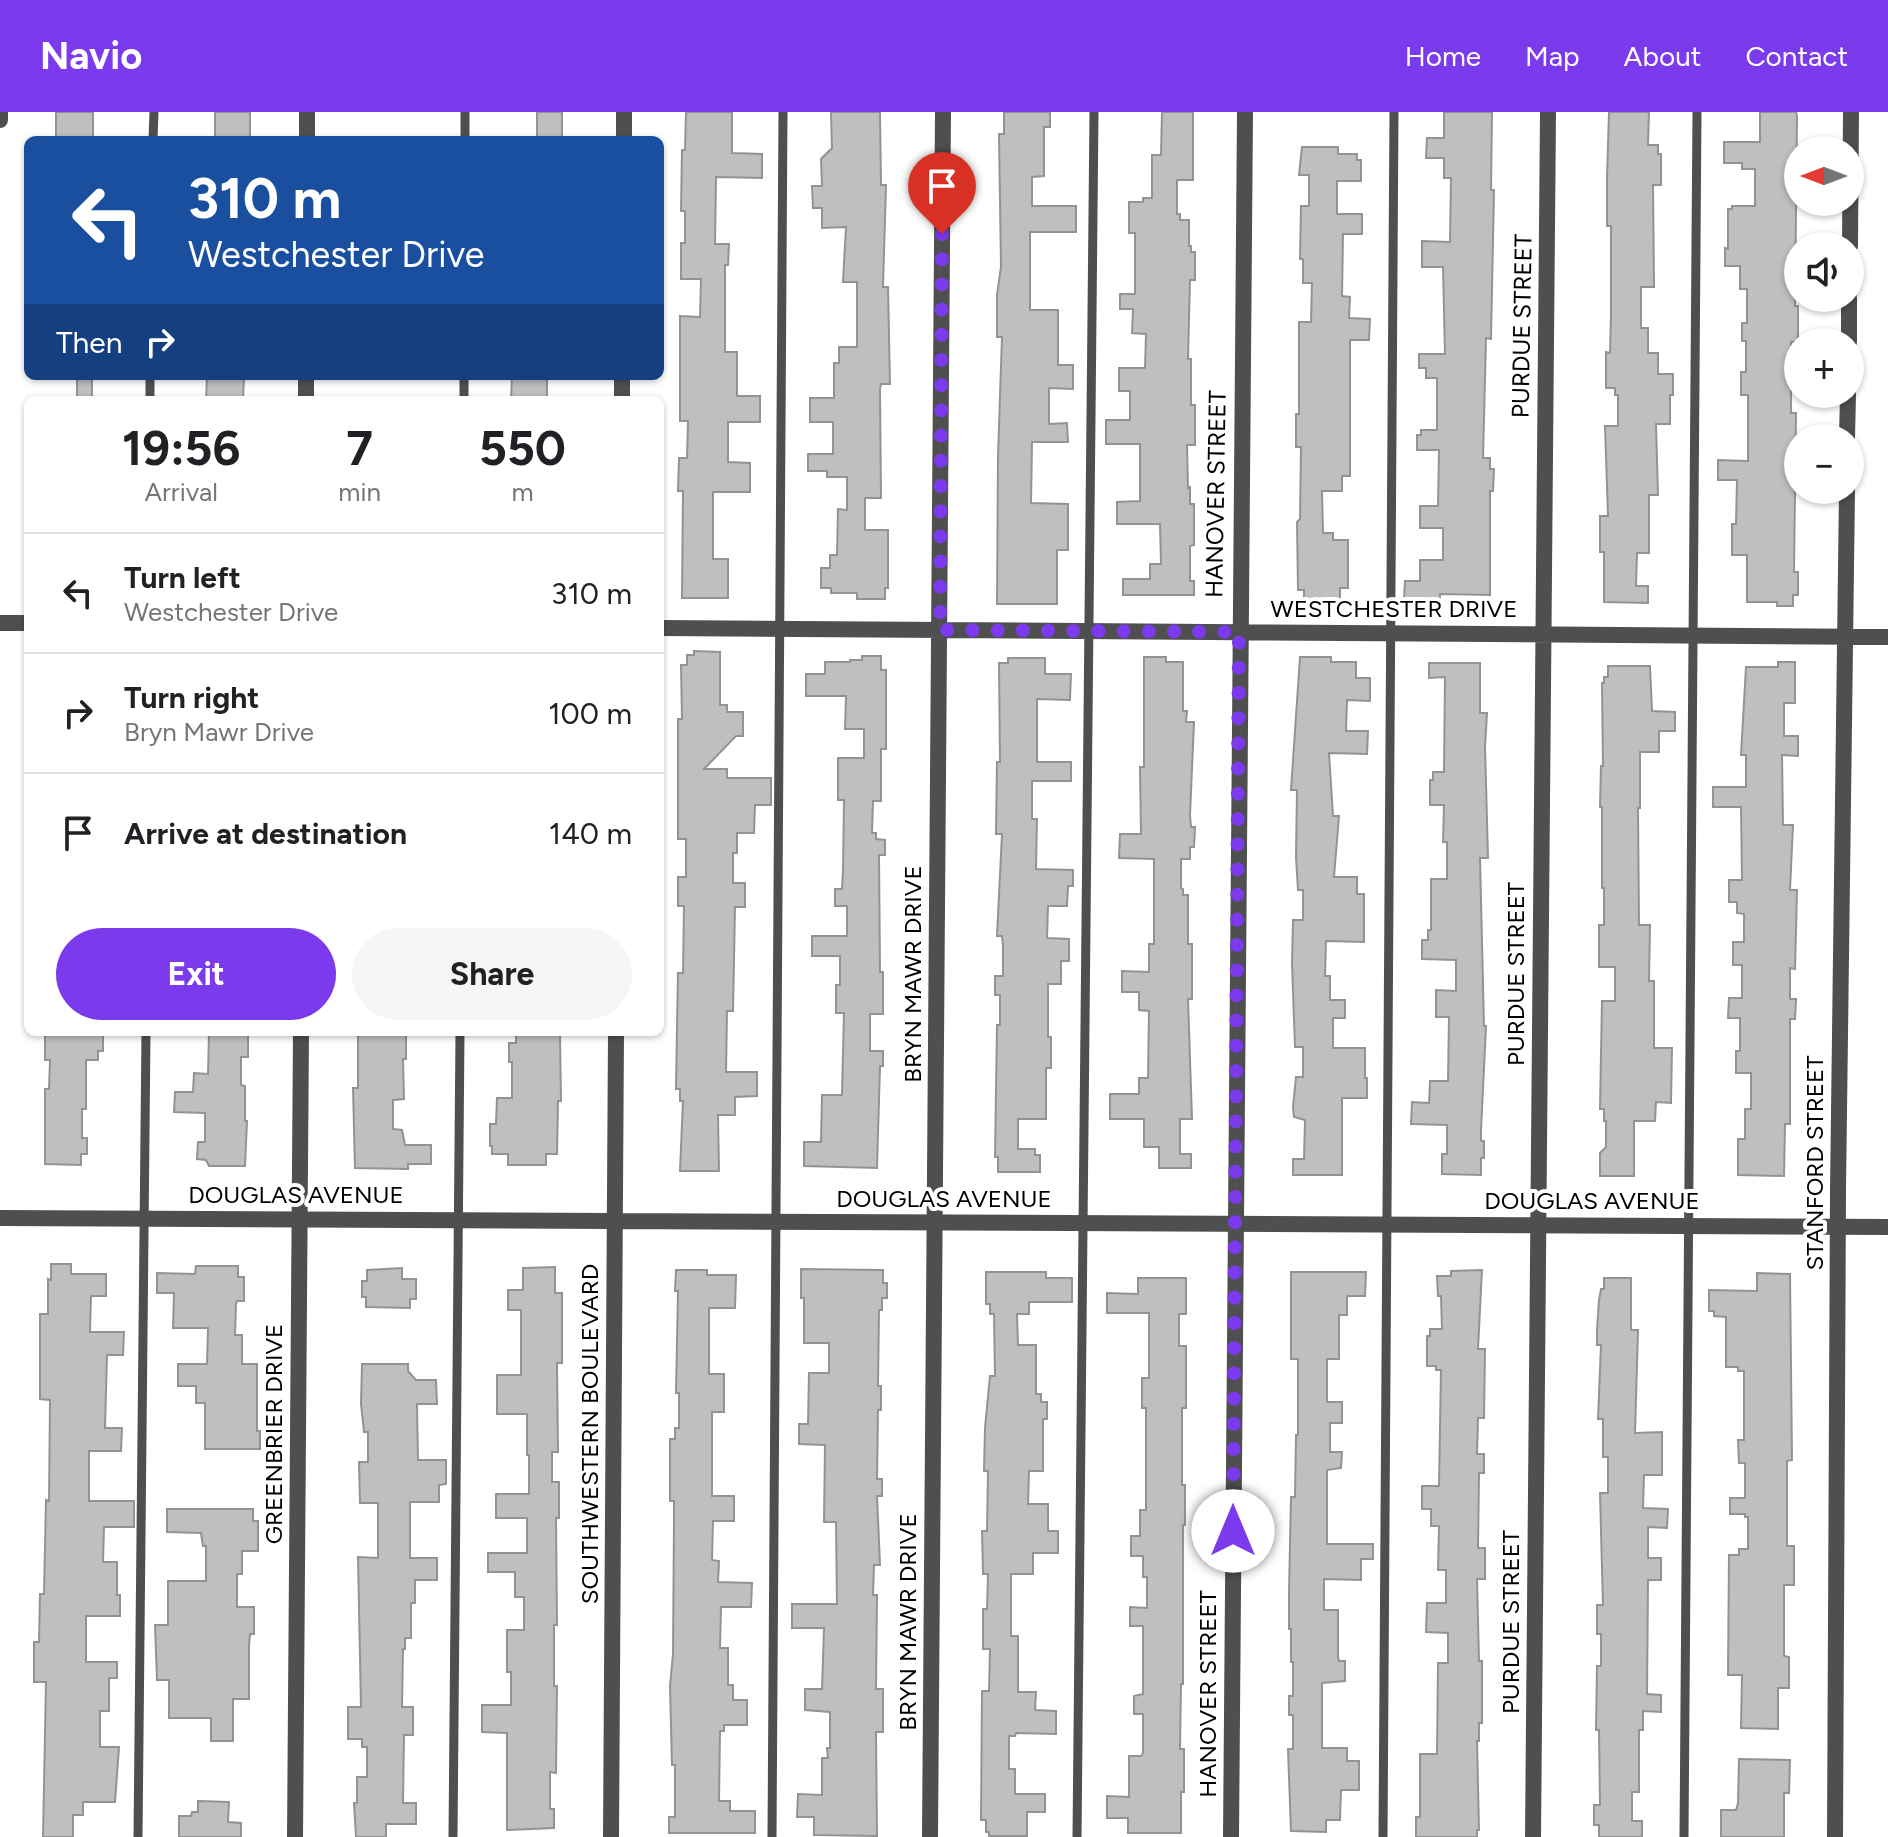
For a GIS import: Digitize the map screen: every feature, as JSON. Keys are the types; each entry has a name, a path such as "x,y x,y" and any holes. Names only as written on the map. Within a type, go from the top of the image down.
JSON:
{"street":[{"path":"0,112 0,120"},
{"path":"307,112 307,136"},
{"path":"624,112 624,136"},
{"name":"BRYN MAWR DRIVE","path":"930,1837 943,112"},
{"name":"HANOVER STREET","path":"1231,1837 1245,112"},
{"name":"PURDUE STREET","path":"1533,1837 1548,112"},
{"path":"1850,232 1851,112"},
{"name":"STANFORD STREET","path":"1835,1837 1838,1227 1847,504"},
{"path":"0,623 24,623"},
{"name":"WESTCHESTER DRIVE","path":"664,628 1888,637"},
{"name":"GREENBRIER DRIVE","path":"295,1837 301,1036"},
{"name":"SOUTHWESTERN BOULEVARD","path":"611,1837 616,1036"},
{"name":"DOUGLAS AVENUE","path":"0,1218 1888,1227"}],"lane":[{"path":"153,136 154,112"},
{"path":"465,112 465,136"},
{"path":"772,1837 783,112"},
{"path":"1077,1837 1094,112"},
{"path":"1383,1837 1394,112"},
{"path":"1684,1837 1697,112"},
{"path":"138,1837 146,1036"},
{"path":"453,1837 460,1036"}],"building":[{"path":"56,112 93,112 93,136 56,136"},
{"path":"215,112 250,112 250,136 215,136"},
{"path":"537,112 562,112 562,136 537,136"},
{"path":"686,112 732,112 732,153 762,154 762,178 716,177 715,244 729,244 728,265 725,265 725,352 737,352 737,396 760,396 760,422 728,422 728,462 750,463 750,492 713,492 713,559 728,559 728,598 682,598 683,491 678,491 679,458 687,458 688,421 680,421 680,316 700,317 701,279 681,279 681,243 685,243 685,211 681,211"},
{"path":"831,112 880,112 881,185 886,185 883,287 888,287 890,384 881,384 880,389 881,498 865,498 865,530 888,530 888,588 885,588 885,599 857,599 857,593 831,593 831,588 821,588 821,568 830,568 830,555 837,555 838,509 847,510 847,477 827,477 827,471 808,471 808,454 833,454 833,422 810,422 810,398 834,398 834,363 839,363 839,347 857,347 857,282 843,282 846,227 822,228 822,208 813,208 812,186 822,186 821,159 832,148"},
{"path":"1004,112 1050,112 1050,127 1044,127 1044,176 1032,177 1032,206 1076,206 1076,232 1030,232 1030,310 1058,310 1058,365 1073,365 1073,389 1049,388 1049,424 1067,423 1068,442 1032,442 1031,503 1068,504 1068,550 1057,550 1057,604 997,604 1002,337 997,337 1001,267 999,134 1004,134"},
{"path":"1162,112 1193,112 1193,180 1177,180 1177,214 1180,214 1180,220 1189,220 1189,246 1191,252 1195,252 1195,280 1190,280 1188,359 1191,359 1191,405 1195,405 1195,445 1187,445 1188,488 1190,504 1194,504 1190,581 1194,581 1194,595 1123,595 1123,579 1150,579 1150,564 1161,564 1160,524 1117,524 1117,502 1140,501 1140,444 1106,444 1106,420 1130,420 1130,391 1119,391 1119,368 1145,368 1146,334 1132,333 1133,309 1120,309 1120,294 1135,294 1135,233 1129,233 1129,202 1152,198 1152,155 1161,155"},
{"path":"1444,112 1492,112 1491,339 1486,338 1483,458 1490,458 1490,469 1494,469 1493,491 1490,491 1490,595 1440,594 1440,599 1404,599 1405,581 1420,581 1420,560 1443,560 1443,528 1420,528 1420,506 1438,506 1439,450 1417,450 1417,435 1421,435 1421,430 1437,430 1437,378 1426,378 1426,368 1419,368 1419,354 1445,354 1443,267 1422,267 1422,241 1450,242 1451,178 1444,178 1444,158 1426,158 1427,138 1444,138"},
{"path":"1609,112 1649,112 1648,145 1658,145 1658,154 1661,154 1661,185 1653,185 1654,287 1641,287 1641,328 1648,328 1648,353 1658,353 1658,374 1673,374 1673,395 1670,395 1670,424 1656,424 1658,495 1649,495 1649,553 1637,553 1636,586 1648,586 1648,603 1604,602 1604,552 1600,552 1600,516 1608,516 1605,426 1618,426 1618,395 1615,395 1615,388 1606,388 1606,352 1610,353 1611,314 1611,226 1607,226"},
{"path":"1760,112 1796,112 1797,136 1784,136 1784,216 1796,216 1796,232 1784,232 1784,312 1798,312 1798,328 1784,328 1784,408 1791,408 1791,413 1796,413 1796,424 1784,424 1784,504 1795,504 1794,572 1798,572 1798,595 1793,595 1793,606 1777,606 1777,602 1747,602 1747,555 1732,555 1737,480 1718,480 1718,460 1748,461 1748,395 1741,395 1741,372 1746,372 1746,341 1742,341 1742,323 1747,323 1747,289 1740,289 1740,266 1725,266 1725,248 1728,249 1728,209 1732,206 1755,206 1755,169 1742,169 1742,163 1724,163 1724,142 1760,142"},
{"path":"1302,147 1338,147 1338,154 1357,154 1357,160 1361,160 1361,181 1337,181 1337,214 1362,214 1362,234 1343,234 1342,296 1350,297 1349,318 1370,319 1369,340 1350,340 1350,476 1342,476 1342,491 1322,491 1323,533 1333,533 1333,540 1348,540 1348,588 1340,588 1340,604 1304,604 1304,590 1298,590 1297,522 1300,519 1301,447 1296,447 1296,414 1299,414 1299,322 1311,322 1312,283 1303,283 1303,259 1300,259 1301,206 1309,206 1309,175 1299,175"},
{"path":"77,380 92,380 92,396 77,396"},
{"path":"207,380 244,380 243,396 206,396"},
{"path":"512,380 547,380 547,396 511,396"},
{"path":"694,651 720,652 720,705 727,705 727,712 743,712 743,736 736,736 704,769 727,769 727,778 771,778 771,805 755,805 754,833 737,833 737,853 733,853 733,883 745,883 745,907 735,907 733,1011 727,1011 726,1072 757,1072 757,1096 735,1097 735,1115 718,1115 719,1171 680,1171 683,1101 680,1101 680,1089 676,1089 678,973 683,973 684,906 678,906 678,877 686,877 686,839 678,839 678,719 682,719 681,665 687,665 687,655 694,655"},
{"path":"862,656 881,656 881,670 886,670 886,749 881,749 881,801 873,801 872,833 876,833 876,839 885,840 885,855 879,855 883,1014 870,1014 870,1051 883,1051 877,1168 804,1166 804,1142 821,1142 822,1095 842,1095 844,1013 836,1013 840,956 812,956 812,936 847,936 847,906 835,906 835,889 842,889 843,870 844,800 838,800 838,758 864,758 864,729 845,729 846,696 806,696 806,674 825,674 825,662 850,662 862,660"},
{"path":"1144,657 1166,657 1166,662 1183,662 1183,711 1187,711 1186,722 1194,722 1190,815 1191,827 1195,827 1194,847 1190,847 1190,859 1181,859 1181,888 1183,895 1188,895 1188,944 1192,944 1192,999 1188,999 1192,1119 1180,1119 1180,1154 1191,1154 1191,1168 1159,1168 1159,1147 1144,1147 1144,1119 1110,1119 1110,1094 1139,1094 1139,1078 1148,1078 1149,1011 1139,1010 1139,992 1122,992 1122,971 1149,972 1149,944 1154,944 1154,859 1119,858 1120,834 1141,834"},
{"path":"1300,657 1331,657 1331,662 1356,662 1356,678 1370,678 1370,701 1347,700 1346,731 1368,731 1367,754 1329,753 1333,816 1339,816 1334,877 1357,877 1357,894 1364,894 1364,942 1326,941 1325,976 1330,976 1330,1000 1345,1000 1345,1018 1333,1018 1333,1048 1365,1048 1367,1098 1342,1098 1342,1175 1293,1175 1293,1159 1304,1159 1305,1120 1294,1117 1293,1107 1296,1077 1303,1077 1303,1047 1295,1047 1292,963 1293,920 1303,920 1303,890 1298,890 1296,857 1297,790 1291,790"},
{"path":"1008,658 1045,658 1045,674 1071,674 1070,700 1037,699 1037,762 1071,762 1071,781 1032,781 1032,819 1037,819 1036,869 1073,870 1073,886 1068,886 1067,906 1048,906 1047,938 1069,939 1069,961 1061,961 1061,984 1048,984 1051,1068 1046,1068 1046,1119 1018,1119 1018,1149 1035,1149 1035,1155 1040,1155 1040,1172 998,1172 998,1157 995,1157 1000,995 995,995 995,976 1003,976 1002,936 997,936 1002,834 996,834 997,762 1000,762 999,663 1008,663"},
{"path":"1778,662 1795,662 1795,703 1784,703 1784,736 1798,736 1798,756 1782,755 1783,825 1793,825 1790,890 1797,890 1795,969 1790,968 1790,999 1796,999 1795,1019 1790,1019 1790,1124 1785,1124 1784,1176 1738,1175 1738,1139 1745,1139 1745,1109 1751,1109 1751,1073 1736,1073 1740,1018 1728,1018 1729,998 1742,998 1742,965 1733,965 1733,942 1744,942 1744,914 1737,913 1737,902 1729,902 1729,880 1742,880 1741,807 1713,807 1713,787 1746,787 1746,755 1741,755 1746,667 1778,667"},
{"path":"1429,663 1480,663 1480,713 1487,713 1488,858 1480,858 1486,1026 1481,1131 1484,1158 1481,1158 1481,1175 1442,1174 1442,1154 1447,1154 1447,1125 1411,1124 1412,1102 1429,1103 1430,1081 1448,1081 1449,1017 1436,1017 1436,990 1456,991 1456,960 1422,959 1422,940 1428,940 1428,930 1431,930 1431,879 1447,879 1447,842 1443,842 1444,805 1430,805 1433,772 1444,772 1445,677 1429,678"},
{"path":"1608,666 1650,666 1652,711 1675,712 1675,731 1659,731 1659,752 1640,752 1639,925 1650,925 1649,981 1654,981 1654,1048 1672,1048 1671,1103 1656,1102 1655,1121 1634,1121 1634,1176 1600,1176 1600,1153 1606,1147 1606,1121 1604,1109 1600,1109 1602,1001 1615,1001 1615,967 1599,967 1599,925 1604,925 1600,807 1602,683 1604,677 1608,677"},
{"path":"45,1036 103,1036 103,1051 98,1051 98,1060 86,1060 86,1109 82,1109 82,1138 87,1138 87,1154 81,1154 81,1165 45,1164 45,1089 49,1089 50,1060 45,1060"},
{"path":"209,1036 248,1036 248,1057 241,1057 241,1085 245,1086 247,1121 245,1166 209,1166 206,1160 197,1159 198,1142 205,1142 205,1113 174,1112 175,1092 193,1092 194,1073 208,1074"},
{"path":"358,1036 406,1036 404,1099 393,1100 393,1129 402,1130 405,1145 431,1145 431,1164 408,1164 408,1169 355,1168 353,1088 358,1088"},
{"path":"516,1036 560,1036 561,1101 558,1101 557,1154 546,1154 546,1165 508,1165 508,1154 492,1154 490,1146 490,1124 496,1124 497,1098 512,1098 509,1043 516,1043"},
{"path":"51,1264 71,1264 71,1274 106,1274 106,1296 91,1296 90,1332 124,1332 123,1355 107,1355 105,1428 122,1428 121,1451 89,1451 89,1501 134,1501 134,1527 104,1527 103,1562 117,1562 120,1616 86,1616 86,1662 117,1662 117,1678 109,1678 109,1711 100,1711 100,1747 119,1747 115,1802 83,1802 83,1815 73,1815 73,1837 43,1837 46,1682 34,1682 34,1642 39,1642 40,1594 44,1594 46,1500 49,1501 50,1400 40,1399 40,1314 48,1314"},
{"path":"196,1266 238,1266 238,1277 244,1277 244,1301 237,1301 236,1304 235,1335 242,1335 242,1364 257,1364 260,1449 205,1449 205,1403 196,1403 196,1386 178,1386 178,1364 207,1364 208,1328 173,1328 174,1293 157,1293 157,1273 195,1274"},
{"path":"555,1267 555,1293 562,1293 562,1363 557,1363 558,1452 552,1452 552,1482 559,1482 559,1518 556,1518 557,1625 554,1625 556,1773 550,1772 550,1809 554,1809 554,1828 507,1830 507,1733 482,1732 482,1705 511,1705 507,1630 524,1630 524,1597 515,1597 515,1572 488,1572 488,1553 527,1553 527,1518 496,1518 496,1494 529,1494 529,1455 527,1414 497,1414 497,1375 521,1375 521,1310 508,1310 508,1290 523,1290 523,1268"},
{"path":"402,1268 402,1279 416,1279 416,1299 410,1299 410,1308 366,1307 366,1297 362,1297 362,1281 367,1281 367,1270"},
{"path":"801,1269 883,1270 883,1283 887,1283 887,1298 882,1298 882,1310 879,1310 878,1386 881,1386 881,1410 878,1410 877,1479 882,1479 882,1496 877,1496 880,1565 874,1565 873,1595 877,1595 876,1689 883,1689 883,1732 876,1732 877,1836 814,1835 814,1817 797,1817 798,1794 822,1795 822,1758 828,1758 827,1748 830,1748 830,1712 805,1710 805,1689 822,1689 824,1628 792,1628 792,1604 837,1604 836,1522 824,1522 825,1445 799,1444 799,1424 808,1424 809,1373 829,1373 829,1343 804,1343"},
{"path":"676,1270 707,1270 707,1275 736,1275 735,1308 709,1308 709,1374 724,1374 724,1412 712,1412 712,1496 734,1496 734,1521 713,1521 712,1560 719,1561 718,1582 752,1583 751,1607 721,1607 720,1648 728,1648 728,1685 733,1685 733,1700 747,1700 747,1725 724,1725 724,1731 720,1731 719,1801 730,1801 730,1811 755,1811 755,1833 669,1833 669,1817 675,1817 670,1686 674,1501 670,1501 670,1439 675,1439 675,1428 679,1428"},
{"path":"1482,1270 1478,1349 1485,1349 1484,1418 1478,1418 1477,1454 1484,1454 1484,1473 1479,1473 1478,1548 1485,1548 1485,1579 1477,1579 1479,1661 1482,1661 1482,1723 1479,1723 1477,1741 1479,1830 1477,1837 1416,1837 1416,1817 1420,1817 1420,1754 1437,1754 1438,1663 1448,1663 1448,1633 1426,1632 1427,1603 1446,1603 1446,1570 1438,1570 1439,1526 1431,1526 1431,1509 1422,1509 1422,1486 1439,1486 1441,1370 1436,1370 1436,1366 1427,1366 1427,1336 1430,1336 1430,1329 1442,1329 1437,1276 1451,1276 1451,1271"},
{"path":"986,1272 1046,1272 1046,1278 1072,1278 1072,1302 1029,1302 1029,1314 1017,1314 1018,1345 1036,1345 1036,1394 1041,1394 1041,1402 1047,1402 1047,1419 1043,1419 1043,1471 1029,1471 1028,1504 1048,1504 1048,1531 1058,1531 1058,1553 1033,1553 1033,1574 1011,1574 1011,1636 1018,1636 1018,1692 1036,1692 1035,1710 1056,1711 1056,1734 1016,1733 1009,1736 1009,1769 1015,1769 1015,1794 1045,1794 1045,1812 1027,1812 1027,1836 989,1836 986,1820 981,1820 982,1691 989,1691 990,1649 983,1649 983,1609 987,1609 988,1574 983,1574 982,1531 987,1531 985,1428 990,1376 995,1376 994,1314 990,1314 990,1304 986,1304"},
{"path":"1291,1272 1366,1272 1365,1296 1347,1296 1347,1315 1339,1315 1339,1359 1327,1359 1327,1402 1342,1402 1342,1423 1330,1423 1330,1452 1342,1452 1341,1468 1327,1470 1327,1544 1373,1544 1373,1559 1361,1559 1361,1580 1324,1579 1324,1610 1338,1610 1338,1657 1339,1661 1345,1661 1345,1681 1322,1683 1322,1748 1347,1748 1347,1761 1359,1761 1359,1790 1341,1790 1340,1820 1326,1820 1326,1832 1291,1831 1288,1749 1293,1749 1293,1715 1289,1715 1289,1696 1293,1696 1293,1662 1289,1592 1291,1497 1295,1497 1298,1435 1298,1359 1291,1359"},
{"path":"1757,1273 1790,1274 1792,1460 1787,1461 1787,1546 1794,1546 1794,1585 1784,1585 1784,1656 1789,1657 1789,1688 1778,1688 1778,1729 1741,1728 1742,1675 1728,1675 1729,1555 1739,1555 1739,1549 1748,1549 1748,1517 1745,1514 1730,1514 1730,1498 1745,1498 1745,1463 1739,1463 1738,1440 1744,1440 1744,1371 1738,1371 1738,1367 1726,1367 1726,1317 1714,1316 1714,1311 1709,1311 1709,1290 1757,1291"},
{"path":"1138,1278 1186,1278 1186,1314 1179,1314 1179,1346 1186,1346 1186,1408 1182,1408 1185,1525 1180,1749 1184,1749 1184,1792 1181,1792 1181,1833 1128,1833 1128,1818 1107,1818 1107,1796 1129,1797 1129,1756 1141,1756 1143,1753 1143,1714 1134,1714 1134,1696 1143,1694 1143,1626 1130,1626 1130,1607 1147,1608 1143,1556 1131,1556 1131,1536 1140,1536 1140,1510 1146,1510 1146,1408 1142,1408 1142,1378 1149,1378 1149,1313 1107,1313 1107,1293 1138,1294"},
{"path":"1604,1278 1631,1278 1631,1330 1638,1330 1635,1433 1662,1432 1662,1475 1644,1475 1643,1508 1668,1509 1667,1528 1648,1527 1648,1558 1661,1558 1661,1580 1648,1580 1647,1694 1661,1695 1661,1712 1643,1711 1643,1730 1639,1730 1639,1792 1632,1792 1632,1821 1642,1821 1642,1837 1599,1837 1599,1825 1594,1825 1594,1805 1600,1805 1599,1730 1596,1730 1597,1666 1601,1666 1597,1605 1603,1605 1600,1493 1608,1493 1608,1457 1603,1457 1603,1419 1598,1419 1601,1345 1597,1345 1597,1330"},
{"path":"362,1364 408,1364 408,1371 416,1380 436,1380 437,1404 417,1404 418,1460 446,1460 446,1484 439,1485 439,1502 410,1502 410,1558 437,1558 437,1580 415,1580 415,1603 411,1603 411,1638 405,1638 403,1649 402,1707 413,1707 413,1735 404,1735 403,1803 416,1803 416,1824 386,1824 386,1837 356,1837 354,1803 357,1803 357,1777 367,1777 367,1747 362,1747 362,1739 348,1739 348,1707 361,1707 358,1557 378,1558 378,1503 360,1503 359,1462 368,1462 368,1432 364,1432 361,1404"},
{"path":"167,1509 253,1509 253,1521 258,1521 258,1551 242,1551 242,1574 237,1574 237,1607 254,1607 254,1634 250,1634 249,1646 249,1699 233,1699 233,1741 211,1741 211,1718 169,1718 169,1680 157,1680 155,1625 168,1625 168,1581 206,1581 206,1546 203,1546 201,1533 167,1532"},
{"path":"1739,1759 1790,1760 1789,1793 1784,1793 1784,1837 1721,1837 1721,1810 1736,1810 1738,1803"},
{"path":"198,1801 229,1802 228,1822 241,1823 241,1837 179,1837 179,1816 191,1816 192,1812 198,1812"}],"route":[{"path":"942,234 940,630 1239,632 1233,1531"}]}
